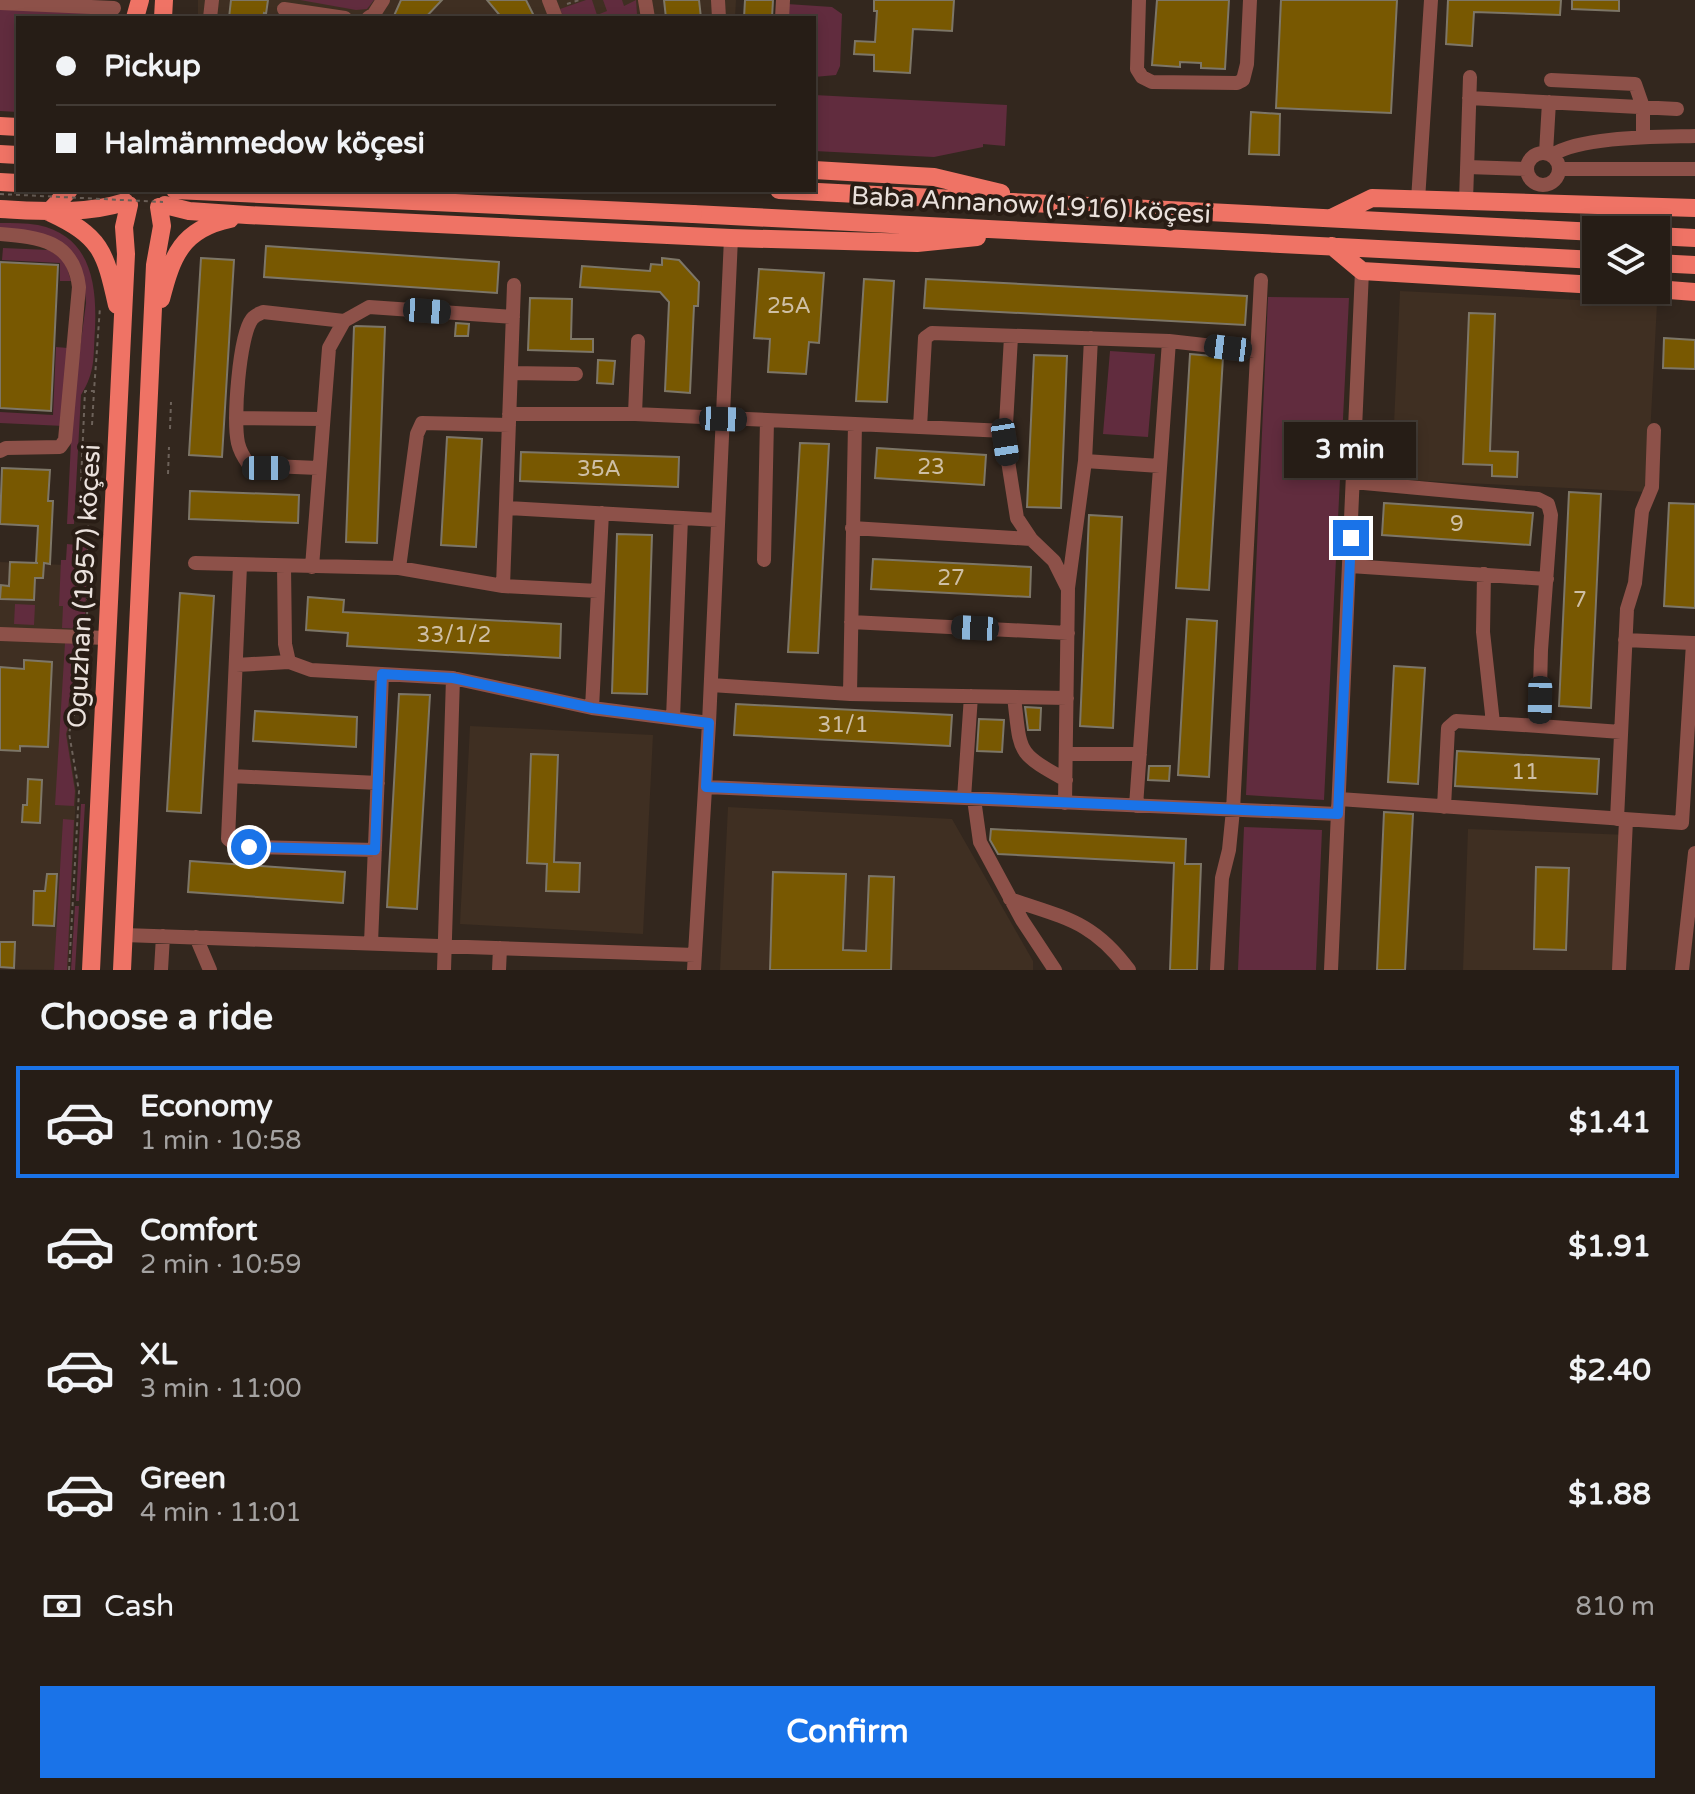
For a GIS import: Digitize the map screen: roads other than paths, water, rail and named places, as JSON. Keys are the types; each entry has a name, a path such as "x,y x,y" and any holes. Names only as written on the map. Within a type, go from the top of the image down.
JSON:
{"main road":[{"path":"816,170 934,177 1043,204"},
{"path":"49,212 67,192"},
{"path":"224,192 226,198 247,215"},
{"name":"Baba Annanow (1916) köçesi","path":"816,192 1582,231"},
{"path":"0,209 49,212 100,210 123,199 144,209 170,198 189,211 731,238 917,243 1043,232"},
{"name":"Baba Annanow (1916) köçesi","path":"170,198 693,214 1582,259"},
{"name":"Oguzhan (1957) köçesi","path":"122,970 155,265 170,198"},
{"path":"1328,219 1372,198 1695,208"},
{"name":"Oguzhan (1957) köçesi","path":"91,970 126,254 123,199"},
{"path":"49,212 87,232 98,245 108,266 122,327"},
{"path":"153,333 173,256 199,230 215,222 247,215"},
{"path":"1670,237 1695,238"},
{"path":"1332,246 1362,271 1582,284"},
{"path":"1670,264 1695,265"},
{"path":"1670,290 1695,292"}],"street":[{"path":"371,16 383,0"},
{"path":"1139,0 1137,69 1142,77 1152,82 1237,83 1246,74 1250,0"},
{"path":"1418,200 1431,0"},
{"path":"0,3 74,3 114,8"},
{"path":"284,9 331,16"},
{"path":"1466,201 1470,77"},
{"path":"1551,80 1635,84 1643,107 1643,137"},
{"path":"1469,98 1677,109"},
{"path":"1527,169 1531,179 1541,185 1556,180 1559,169 1549,154 1549,102"},
{"path":"1527,169 1535,155 1564,148 1643,137 1695,136"},
{"path":"1467,167 1527,169"},
{"path":"1559,169 1695,169"},
{"path":"0,234 30,237 54,245 73,263 79,287 65,440 60,447 6,448 0,451"},
{"path":"124,935 500,948 695,962 731,238"},
{"path":"1331,954 1362,271"},
{"path":"1217,970 1222,878 1229,850 1233,810 1261,280"},
{"path":"503,586 514,285"},
{"path":"312,567 329,348 344,321 369,307 513,317"},
{"path":"318,468 249,465 242,456 237,440 237,418 245,334 253,317 263,312 344,321"},
{"path":"920,427 925,338 932,333 1169,341 1257,351"},
{"path":"1011,337 1005,431 1017,518 1031,539 1054,561 1068,589"},
{"path":"1065,803 1068,589 1085,461 1091,338"},
{"path":"635,414 638,341"},
{"path":"1136,806 1169,341"},
{"path":"511,373 576,374"},
{"path":"399,568 417,434 422,423 635,414 1005,431"},
{"path":"237,418 322,419"},
{"path":"764,560 767,421"},
{"path":"850,694 855,424"},
{"path":"1619,970 1621,732 1627,609 1635,583 1642,511 1652,487 1654,430"},
{"path":"1085,461 1160,466"},
{"path":"1353,482 1538,499 1548,504 1551,515 1539,726"},
{"path":"507,508 718,520"},
{"path":"592,708 602,513"},
{"path":"673,718 681,518"},
{"path":"852,528 1031,539"},
{"path":"195,563 399,568 503,586 598,591"},
{"path":"240,566 228,839 236,845 375,850"},
{"path":"284,566 285,644 289,662"},
{"path":"1350,566 1547,579"},
{"path":"1484,574 1483,632 1493,723"},
{"path":"851,622 1068,633"},
{"path":"0,634 107,638"},
{"path":"1339,799 1689,826 1694,643 1625,640"},
{"path":"236,665 289,662 311,670 453,678 592,708 709,723"},
{"path":"371,943 382,674"},
{"path":"444,970 453,678"},
{"path":"711,685 850,694 1067,698"},
{"path":"971,696 969,799 980,842 1010,899 1055,970"},
{"path":"1014,697 1021,746 1031,761 1066,780"},
{"path":"1444,807 1448,728 1456,721 1621,732"},
{"path":"1066,754 1140,754"},
{"path":"231,776 378,783"},
{"path":"706,787 1338,814"},
{"path":"1331,970 1339,799"},
{"path":"1682,970 1695,853"},
{"path":"1010,899 1082,923 1112,946 1129,970"},
{"path":"161,970 163,936"},
{"path":"196,937 210,970"},
{"path":"499,970 500,948"}]}
